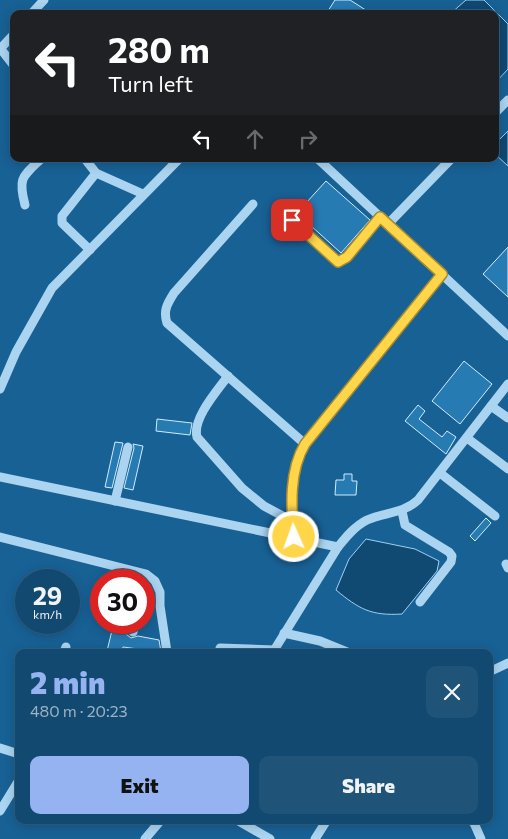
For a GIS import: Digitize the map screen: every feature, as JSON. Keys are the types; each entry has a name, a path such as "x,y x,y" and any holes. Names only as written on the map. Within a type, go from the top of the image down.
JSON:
{"street":[{"path":"35,10 44,0"},
{"path":"10,38 0,49 10,61"},
{"path":"499,109 508,100"},
{"path":"25,205 21,188 22,180 38,162"},
{"path":"87,162 96,173 143,194"},
{"path":"0,389 16,352 46,296 176,162"},
{"path":"321,162 508,336"},
{"path":"388,224 448,162"},
{"path":"90,250 62,224 62,216 96,173"},
{"path":"253,204 174,293 167,304 164,315 167,323 305,444"},
{"path":"300,204 292,214 292,220 338,262 347,257 380,217"},
{"path":"294,537 292,521 294,470 305,444 442,274"},
{"path":"228,376 197,421 195,431 197,437 242,488 264,506 292,521"},
{"path":"274,649 338,547 356,528 368,520 402,511 418,500 508,384"},
{"path":"491,406 508,418"},
{"path":"467,438 508,468"},
{"path":"115,501 128,448"},
{"path":"440,473 495,516"},
{"path":"0,477 338,547"},
{"path":"402,511 405,525 449,552 452,556 451,562 420,602"},
{"path":"0,536 127,569"},
{"path":"155,581 160,592 160,606 167,649"},
{"path":"284,633 320,641 340,649"},
{"path":"220,648 238,649"},
{"path":"493,670 508,662"},
{"path":"0,748 15,753"},
{"path":"0,810 15,786"},
{"path":"145,839 158,824"},
{"path":"243,824 270,839"},
{"path":"315,839 324,824"},
{"path":"474,824 481,839"}],"water":[{"path":"466,0 484,0 494,10 455,10"},
{"path":"499,15 508,24 508,69 499,79"},
{"path":"508,131 508,166 499,158 499,140"},
{"path":"366,539 415,549 439,561 437,571 402,614 382,614 366,610 336,590 349,559"}],"building":[{"path":"335,0 350,0 366,10 329,10"},
{"path":"326,181 370,220 341,253 299,215 306,203"},
{"path":"508,247 508,297 483,274"},
{"path":"464,361 492,384 460,424 432,401"},
{"path":"418,405 425,411 419,419 442,437 447,431 456,437 446,454 405,421"},
{"path":"157,419 192,423 190,435 156,431"},
{"path":"115,442 123,443 112,488 105,487"},
{"path":"133,444 143,446 133,490 124,488 134,448"},
{"path":"344,474 352,474 352,481 357,481 356,495 335,495 336,480 344,480"},
{"path":"486,518 491,523 475,541 470,536"},
{"path":"111,634 126,634 131,638 138,636 159,640 160,649 123,647 122,649 107,649"}],"route":[{"path":"292,220 338,262 343,261 347,257 380,217 442,274 305,444 294,470 292,521 294,537"}]}
